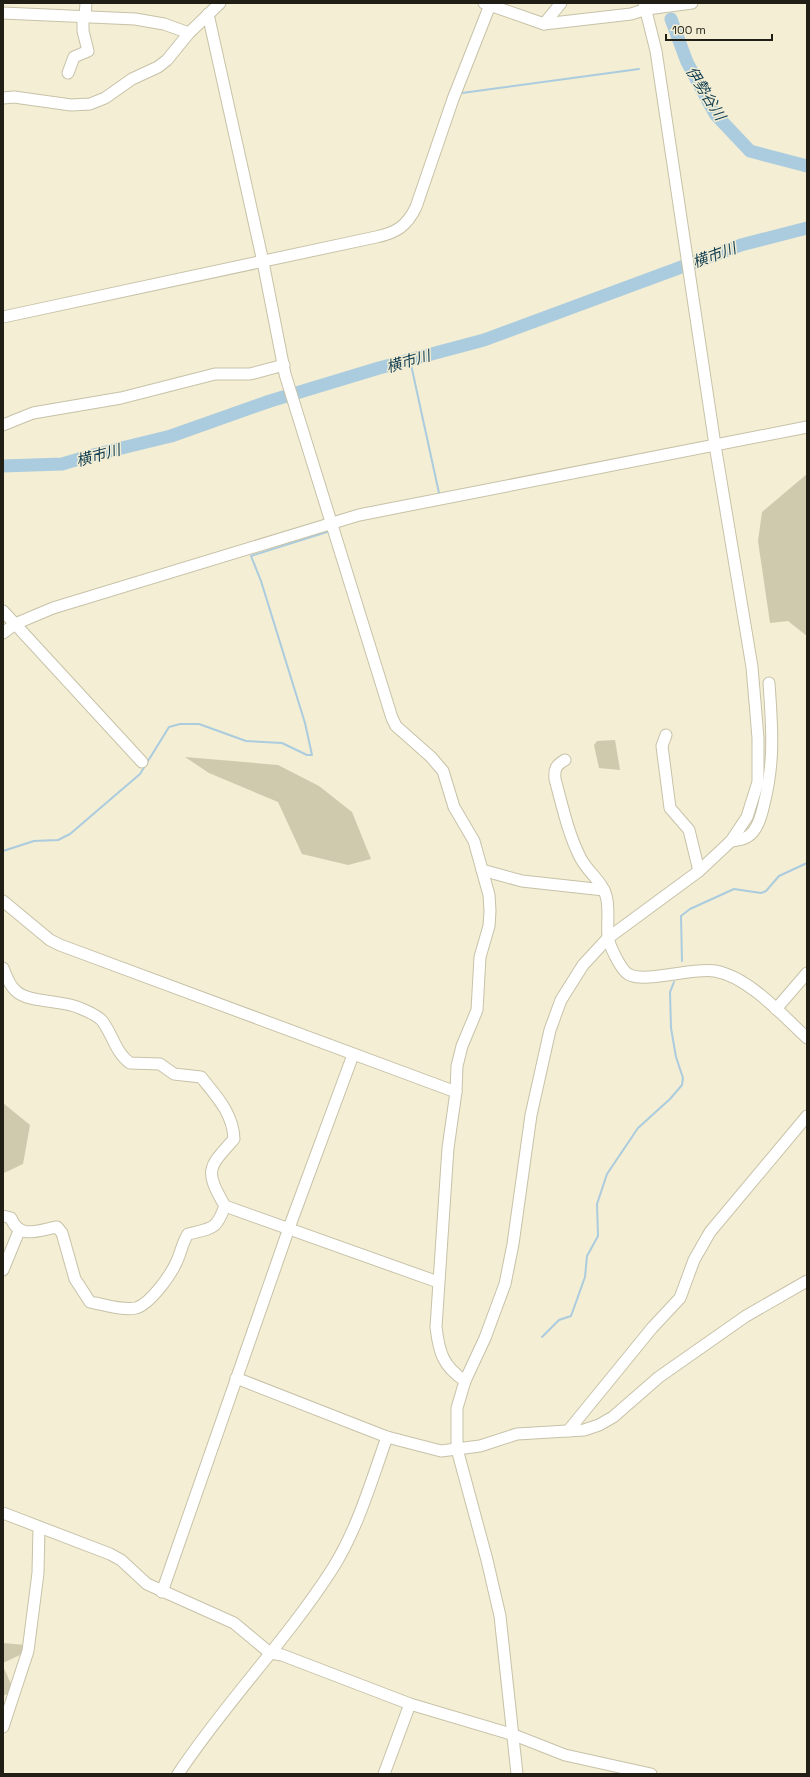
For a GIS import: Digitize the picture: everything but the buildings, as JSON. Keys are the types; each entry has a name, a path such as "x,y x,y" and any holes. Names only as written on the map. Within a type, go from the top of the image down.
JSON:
{"street":[{"path":"38,15 39,3"},
{"path":"68,72 74,57 88,51 83,31 86,3"},
{"path":"3,98 14,97 71,105 90,104 105,98 132,79 158,67 167,60 208,9 220,3"},
{"path":"544,24 561,3"},
{"path":"3,317 388,235 397,231 408,222 416,207 487,4 544,24 631,14 645,6 692,3"},
{"path":"518,1774 500,1616 495,1591 458,1449 457,1408 465,1382 498,1305 509,1266 531,1115 550,1030 568,988 583,965 608,938 699,871 731,842 747,817 754,799 758,782 758,738 752,667 715,445 656,51 645,6"},
{"path":"208,9 285,370 298,418 392,718 396,726 431,757 443,771 454,807 474,841 489,895 489,926 480,957 477,1010 459,1054 456,1092 448,1148 445,1212 438,1282 436,1327 440,1349 446,1364 453,1373 465,1382"},
{"path":"3,13 135,19 164,24 189,33"},
{"path":"3,425 33,413 121,398 215,374 250,374 285,370"},
{"path":"3,633 15,624 53,608 359,515 807,427"},
{"path":"3,611 142,762"},
{"path":"731,842 743,839 753,832 762,814 771,778 772,741 769,683"},
{"path":"666,735 662,746 670,808 689,830 699,871"},
{"path":"565,760 557,765 554,771 568,827 581,860 604,890 608,899 608,938 621,968 628,974 634,976 667,976 702,970 716,971 738,978 776,1009 807,1038"},
{"path":"482,870 522,881 604,890"},
{"path":"3,902 50,940 60,945 456,1092"},
{"path":"3,968 15,990 29,998 62,1002 80,1008 98,1017 103,1021 118,1049 130,1063 160,1064 174,1074 201,1077 225,1108 234,1126 234,1139 214,1162 211,1170 213,1184 226,1206 438,1282"},
{"path":"776,1009 807,973"},
{"path":"162,1592 289,1228 353,1055"},
{"path":"568,1431 652,1328 680,1298 694,1260 710,1232 807,1116"},
{"path":"3,1216 11,1218 13,1224 19,1231 29,1232 57,1227 62,1232 75,1279 90,1302 133,1308 148,1300 166,1280 177,1262 188,1234 212,1228 219,1222 226,1206"},
{"path":"3,1270 19,1231"},
{"path":"236,1378 387,1437 441,1452 480,1446 517,1434 584,1430 599,1425 613,1417 659,1378 741,1319 807,1281"},
{"path":"178,1774 212,1725 272,1653 331,1571 341,1554 360,1511 387,1437"},
{"path":"3,1513 110,1554 121,1560 147,1584 234,1623 272,1653 410,1704 514,1735 565,1755 651,1774"},
{"path":"3,1728 28,1651 38,1573 39,1527"},
{"path":"384,1774 410,1704"}],"shaded area":[{"path":"807,474 807,636 788,621 770,623 758,541 762,512"},
{"path":"615,740 620,770 599,768 594,745 597,741"},
{"path":"185,757 278,765 319,786 352,812 371,859 348,865 302,854 278,802 209,773"},
{"path":"3,1103 30,1125 23,1164 4,1173"},
{"path":"3,1643 25,1645 22,1654 3,1663"},
{"path":"3,1666 11,1684 9,1693 3,1696"}],"waterway":[{"name":"伊勢谷川","path":"671,19 687,62 715,114 750,151 807,166"},
{"path":"462,93 639,69"},
{"name":"横市川","path":"3,466 62,464 171,436 270,401 379,368 484,340 741,245 807,228"},
{"path":"410,360 439,493"},
{"path":"3,851 34,841 58,840 70,834 140,774 169,727 180,724 199,724 246,741 282,743 307,755 312,755 305,723 261,581 251,556 327,532"},
{"path":"682,961 681,916 690,909 734,889 761,893 766,891 779,876 807,863"},
{"path":"542,1337 559,1320 571,1316 585,1277 587,1256 598,1236 597,1204 607,1174 638,1128 670,1099 682,1085 683,1078 676,1057 671,1028 670,992 674,982"}]}
